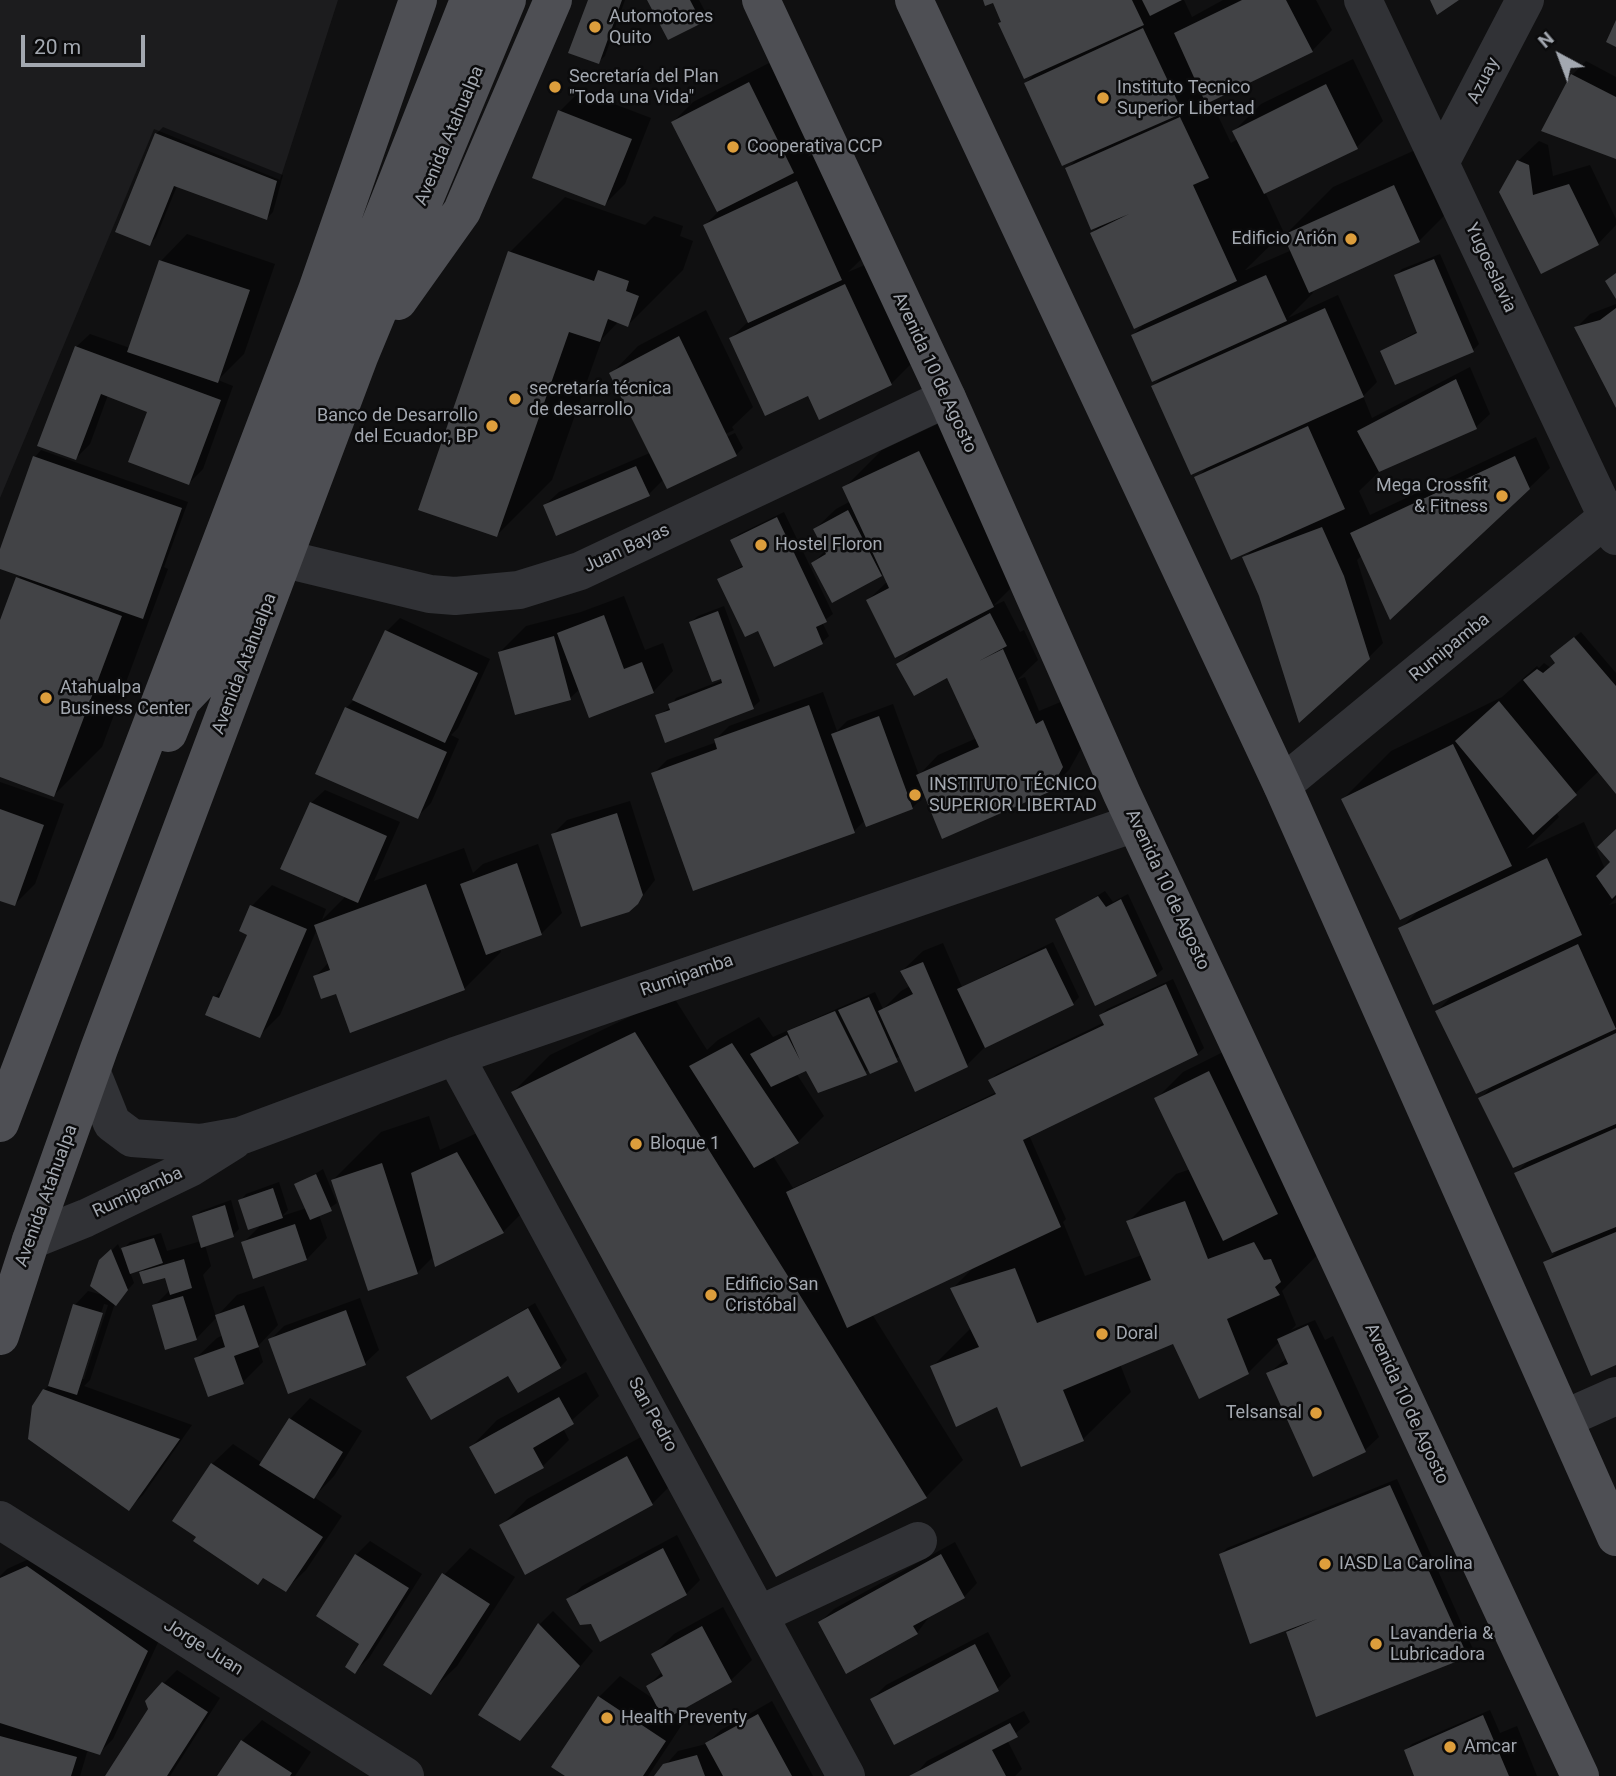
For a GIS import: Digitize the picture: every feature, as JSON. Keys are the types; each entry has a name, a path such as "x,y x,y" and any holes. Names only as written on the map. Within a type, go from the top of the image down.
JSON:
{"main road":[{"path":"5,1108 317,290 418,0"},
{"name":"Avenida Atahualpa","path":"200,682 469,0"},
{"name":"Avenida Atahualpa","path":"0,1336 30,1240 95,1061 359,357 507,0"},
{"path":"359,357 462,211 553,0"},
{"name":"Avenida 10 de Agosto","path":"761,0 947,398 1135,823 1580,1776"},
{"path":"914,0 1282,785 1616,1537"},
{"path":"5,1108 54,1018 181,701 200,682"},
{"path":"95,1061 103,967 200,708 200,682"}],"street":[{"name":"Yugoeslavia","path":"1363,0 1613,522"},
{"name":"Azuay","path":"1441,161 1525,0"},
{"name":"Juan Bayas","path":"285,559 430,594 455,596 519,590 580,571 947,398"},
{"name":"Rumipamba","path":"1282,785 1613,522"},
{"name":"Rumipamba","path":"95,1061 112,1123 132,1138 201,1143 240,1136 455,1056 1135,823"},
{"name":"San Pedro","path":"455,1056 761,1614 846,1776"},
{"name":"Rumipamba","path":"30,1240 86,1218 190,1168 240,1136"},
{"path":"1564,1419 1616,1396"},
{"name":"Jorge Juan","path":"0,1520 405,1776"},
{"path":"761,1614 918,1541"}],"shaded area":[{"path":"0,0 338,0 280,180 154,129 0,498"}],"building":[{"name":"Automotores Quito","path":"588,0 622,0 599,64 568,53"},
{"name":"Automotores Quito","path":"647,0 690,0 702,23 668,40"},
{"path":"983,0 1132,0 1144,25 1024,79 998,23 1001,22 993,3 985,6"},
{"path":"1142,0 1182,0 1150,16"},
{"path":"1242,0 1286,0 1313,52 1206,104 1174,33"},
{"path":"1430,0 1459,0 1437,15"},
{"path":"1616,20 1616,47 1606,42"},
{"name":"Instituto Tecnico Superior Libertad","path":"1143,28 1183,113 1062,166 1024,83"},
{"path":"1571,74 1616,97 1616,159 1541,131"},
{"name":"Cooperativa CCP","path":"749,82 794,173 717,212 671,122"},
{"path":"1326,84 1358,149 1264,194 1232,131"},
{"path":"558,110 632,139 605,206 532,178"},
{"path":"1180,117 1209,178 1193,185 1237,281 1134,329 1090,233 1129,214 1091,230 1065,168"},
{"path":"155,133 277,181 267,220 174,186 150,246 115,232"},
{"path":"1517,160 1529,165 1533,195 1569,184 1599,245 1541,274 1499,192"},
{"path":"797,181 842,280 748,323 703,225"},
{"name":"Edificio Arión","path":"1394,185 1420,242 1309,293 1283,235"},
{"name":"Banco de Desarrollo del Ecuador, BP","path":"508,251 594,281 598,270 629,281 626,291 639,296 628,327 608,319 600,342 569,332 497,537 418,510"},
{"path":"1434,259 1474,352 1395,385 1380,351 1417,333 1394,275"},
{"path":"159,260 250,290 218,383 127,352"},
{"path":"1616,273 1616,299 1605,281"},
{"path":"1266,275 1287,321 1152,382 1131,335"},
{"path":"845,284 892,385 819,420 808,396 765,416 729,338"},
{"path":"1325,308 1364,397 1191,475 1151,386"},
{"path":"1616,308 1616,408 1574,327 1600,320"},
{"path":"679,336 737,456 667,489 609,373"},
{"path":"75,346 221,400 189,485 128,462 147,412 101,394 76,460 37,446"},
{"path":"1456,379 1477,429 1379,472 1357,431"},
{"path":"1308,426 1345,509 1231,560 1194,477"},
{"path":"919,451 994,607 895,658 866,600 889,588 842,487"},
{"path":"33,456 182,508 143,619 0,569 0,549"},
{"path":"1515,456 1530,489 1390,620 1350,533"},
{"path":"636,466 650,496 556,536 543,505"},
{"path":"848,510 882,576 832,603 811,563 826,554 813,529"},
{"path":"777,517 827,622 816,627 823,644 774,667 758,631 745,637 717,579 743,567 730,540"},
{"path":"1322,527 1344,576 1370,659 1299,723 1259,596 1242,557"},
{"name":"Atahualpa Business Center","path":"16,577 122,616 54,797 0,777 0,620"},
{"path":"718,611 754,709 665,743 655,715 670,710 668,704 722,683 721,679 712,682 689,622"},
{"path":"990,613 1007,646 979,661 1003,649 1036,724 1043,720 1063,767 1049,792 942,839 916,775 979,747 947,678 914,696 896,664"},
{"path":"604,615 624,669 642,662 654,693 589,718 557,633"},
{"path":"385,630 478,673 445,743 352,700"},
{"path":"554,636 571,700 515,715 498,652"},
{"path":"1574,637 1616,686 1616,794 1523,680 1537,669 1543,673 1555,663 1550,656"},
{"path":"1499,701 1577,795 1533,835 1455,741"},
{"path":"809,705 855,833 693,891 651,773 717,749 714,739"},
{"path":"345,707 447,752 418,819 315,774"},
{"path":"879,716 913,809 866,827 831,734"},
{"path":"1453,744 1512,866 1400,920 1341,799"},
{"path":"310,802 387,836 358,903 280,869"},
{"path":"0,809 44,825 15,906 0,901"},
{"path":"617,813 643,895 629,912 581,927 551,834"},
{"path":"1616,829 1616,895 1612,899 1596,876 1610,862 1597,847"},
{"path":"1547,858 1582,935 1433,1005 1398,928"},
{"path":"517,863 542,935 486,955 460,884"},
{"path":"426,884 465,990 350,1033 336,994 321,999 313,976 330,970 314,925"},
{"path":"1098,896 1106,907 1121,899 1157,976 1095,1006 1055,919"},
{"path":"250,905 307,929 260,1038 205,1015 213,996 219,998 247,935 239,931"},
{"path":"1578,944 1616,1029 1476,1094 1435,1011"},
{"path":"1046,948 1074,1005 985,1048 957,989"},
{"path":"923,962 968,1067 915,1092 878,1011 913,994 900,971"},
{"path":"1166,984 1198,1055 1023,1140 1061,1227 847,1328 786,1192 996,1094 988,1080 1104,1025 1099,1015"},
{"path":"869,997 898,1062 870,1074 838,1010"},
{"path":"835,1011 867,1075 818,1093 806,1071 771,1087 750,1054 787,1035 800,1060 787,1031"},
{"name":"Edificio San Cristóbal","path":"635,1032 927,1498 776,1577 511,1092"},
{"path":"1616,1033 1616,1124 1513,1168 1478,1098"},
{"path":"732,1043 799,1143 754,1168 689,1066"},
{"path":"1209,1071 1278,1214 1223,1241 1154,1098"},
{"path":"1616,1128 1616,1227 1552,1253 1514,1173"},
{"path":"457,1152 504,1233 435,1267 411,1173"},
{"path":"382,1163 418,1274 368,1291 331,1180"},
{"path":"316,1174 332,1211 310,1220 294,1184"},
{"path":"273,1188 283,1218 248,1230 238,1200"},
{"name":"Doral","path":"1185,1201 1208,1259 1254,1242 1264,1260 1271,1259 1281,1282 1275,1287 1280,1295 1227,1319 1249,1374 1199,1399 1173,1344 1063,1390 1084,1441 1021,1467 997,1407 956,1427 930,1366 979,1347 950,1288 1015,1268 1037,1323 1151,1280 1126,1221"},
{"path":"225,1205 234,1237 201,1248 192,1216"},
{"path":"295,1224 307,1260 253,1279 241,1242"},
{"path":"1616,1232 1616,1365 1591,1376 1543,1262"},
{"path":"154,1238 163,1263 130,1274 121,1248"},
{"path":"111,1249 128,1290 116,1306 90,1286 99,1260"},
{"path":"184,1259 192,1288 170,1295 165,1278 143,1284 139,1272"},
{"path":"183,1296 197,1340 165,1350 152,1305"},
{"path":"73,1304 103,1313 77,1395 48,1386"},
{"path":"244,1305 259,1347 234,1356 244,1384 208,1397 194,1358 225,1347 215,1315"},
{"path":"528,1308 561,1368 518,1393 508,1376 431,1420 406,1377"},
{"path":"346,1310 366,1365 288,1394 268,1339"},
{"name":"Telsansal","path":"1308,1325 1366,1452 1313,1477 1266,1373 1288,1364 1277,1339"},
{"path":"43,1389 180,1439 129,1511 28,1439 32,1406"},
{"path":"559,1397 574,1424 533,1448 544,1468 495,1494 469,1447"},
{"path":"289,1418 343,1452 314,1499 259,1465"},
{"path":"627,1456 653,1505 525,1575 499,1525"},
{"path":"211,1463 323,1537 286,1592 263,1578 258,1585 193,1541 196,1537 172,1521"},
{"path":"1390,1485 1468,1657 1316,1717 1286,1632 1317,1619 1250,1644 1219,1554"},
{"path":"663,1548 687,1595 600,1642 591,1624 580,1625 566,1599"},
{"path":"355,1554 409,1588 355,1674 345,1667 359,1644 316,1616"},
{"path":"941,1554 965,1598 913,1626 918,1634 846,1674 818,1622"},
{"path":"27,1566 148,1651 100,1755 0,1723 0,1578"},
{"path":"442,1573 490,1604 431,1695 383,1665"},
{"path":"538,1623 580,1666 520,1741 478,1715"},
{"path":"702,1626 732,1682 664,1720 646,1686 663,1676 651,1654"},
{"path":"975,1644 999,1691 894,1745 870,1699"},
{"path":"162,1682 208,1712 167,1776 105,1776 148,1709 145,1701"},
{"name":"Health Preventy","path":"598,1696 666,1741 643,1776 565,1776 551,1767"},
{"path":"758,1714 792,1776 723,1776 705,1743"},
{"name":"Amcar","path":"1483,1715 1509,1776 1414,1776 1404,1750"},
{"path":"1010,1723 1018,1737 992,1750 1006,1776 909,1776"},
{"path":"0,1736 77,1757 71,1776 0,1776"},
{"path":"241,1740 292,1773 290,1776 217,1776"},
{"path":"697,1755 705,1776 654,1776 663,1764"}],"place":[{"name":"Automotores Quito","path":"595,27"},
{"name":"Secretaría del Plan \"Toda una Vida\"","path":"555,87"},
{"name":"Instituto Tecnico Superior Libertad","path":"1103,98"},
{"name":"Cooperativa CCP","path":"733,147"},
{"name":"Edificio Arión","path":"1351,239"},
{"name":"secretaría técnica de desarrollo","path":"515,399"},
{"name":"Banco de Desarrollo del Ecuador, BP","path":"492,426"},
{"name":"Mega Crossfit & Fitness","path":"1502,496"},
{"name":"Hostel Floron","path":"761,545"},
{"name":"Atahualpa Business Center","path":"46,698"},
{"name":"INSTITUTO TÉCNICO SUPERIOR LIBERTAD","path":"915,795"},
{"name":"Bloque 1","path":"636,1144"},
{"name":"Edificio San Cristóbal","path":"711,1295"},
{"name":"Doral","path":"1102,1334"},
{"name":"Telsansal","path":"1316,1413"},
{"name":"IASD La Carolina","path":"1325,1564"},
{"name":"Lavanderia & Lubricadora","path":"1376,1644"},
{"name":"Health Preventy","path":"607,1718"},
{"name":"Amcar","path":"1450,1747"}]}
